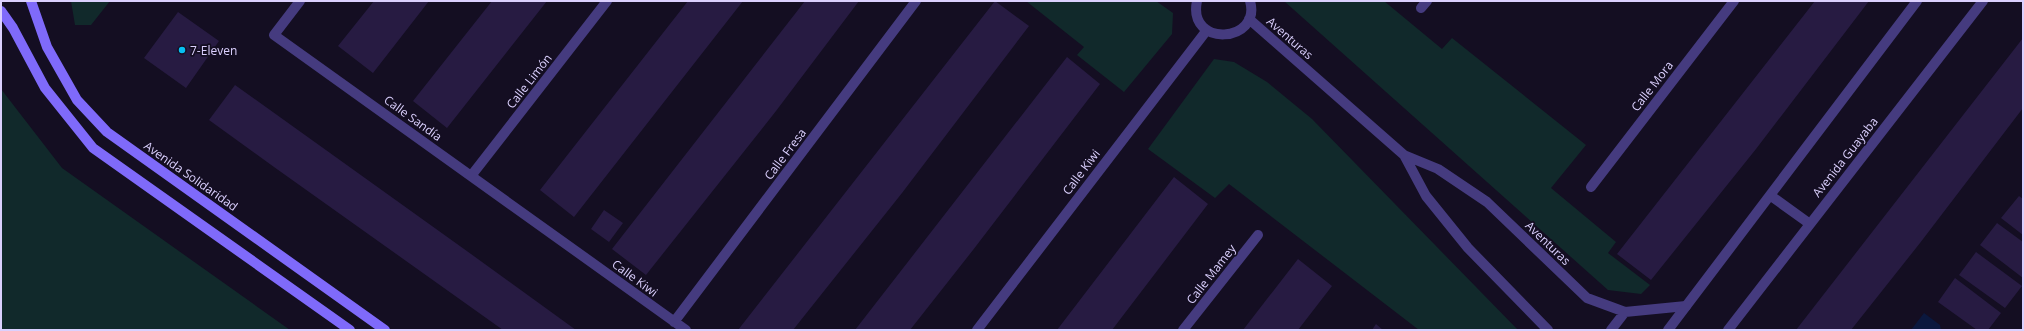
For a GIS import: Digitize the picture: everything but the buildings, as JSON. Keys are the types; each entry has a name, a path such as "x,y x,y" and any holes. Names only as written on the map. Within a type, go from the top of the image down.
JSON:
{"main road":[{"name":"Avenida Solidaridad","path":"31,1 47,46 77,100 107,132 385,330"},
{"path":"1,10 13,28 45,88 93,148 350,330"}],"street":[{"name":"Calle Sandía","path":"300,1 274,35 570,247"},
{"name":"Calle Limón","path":"472,176 607,1"},
{"name":"Calle Fresa","path":"674,322 916,1"},
{"path":"1197,1 1195,9 1199,21 1207,30 1218,35 1230,35 1242,29 1249,19 1251,7 1250,1"},
{"name":"Calle Mora","path":"1591,187 1734,1"},
{"path":"1668,330 1918,1"},
{"name":"Avenida Guayaba","path":"1728,330 1983,1"},
{"name":"Aventuras","path":"1249,19 1404,155 1438,169 1487,202 1587,298 1625,312 1686,306"},
{"name":"Calle Kiwi","path":"977,330 1207,30"},
{"name":"Aventuras","path":"1404,155 1426,196 1468,248 1548,330"},
{"path":"1771,196 1810,224"},
{"name":"Calle Mamey","path":"1183,330 1258,235"},
{"name":"Calle Kiwi","path":"570,247 686,330"},
{"path":"1611,330 1625,312"}],"green space":[{"path":"71,1 110,1 91,25 75,25"},
{"path":"1026,1 1156,1 1173,13 1172,34 1124,92 1077,55 1084,47"},
{"path":"1284,1 1384,1 1442,49 1452,38 1586,145 1551,188 1616,242 1608,253 1650,285 1641,294 1608,290"},
{"path":"1214,59 1234,62 1267,82 1312,119 1518,330 1419,330 1229,184 1215,198 1148,149"},
{"path":"1,89 62,168 290,330 1,330"}],"water":[{"path":"1924,313 1940,325 1941,330 1911,330"}],"place":[{"name":"7-Eleven","path":"182,50"}]}
